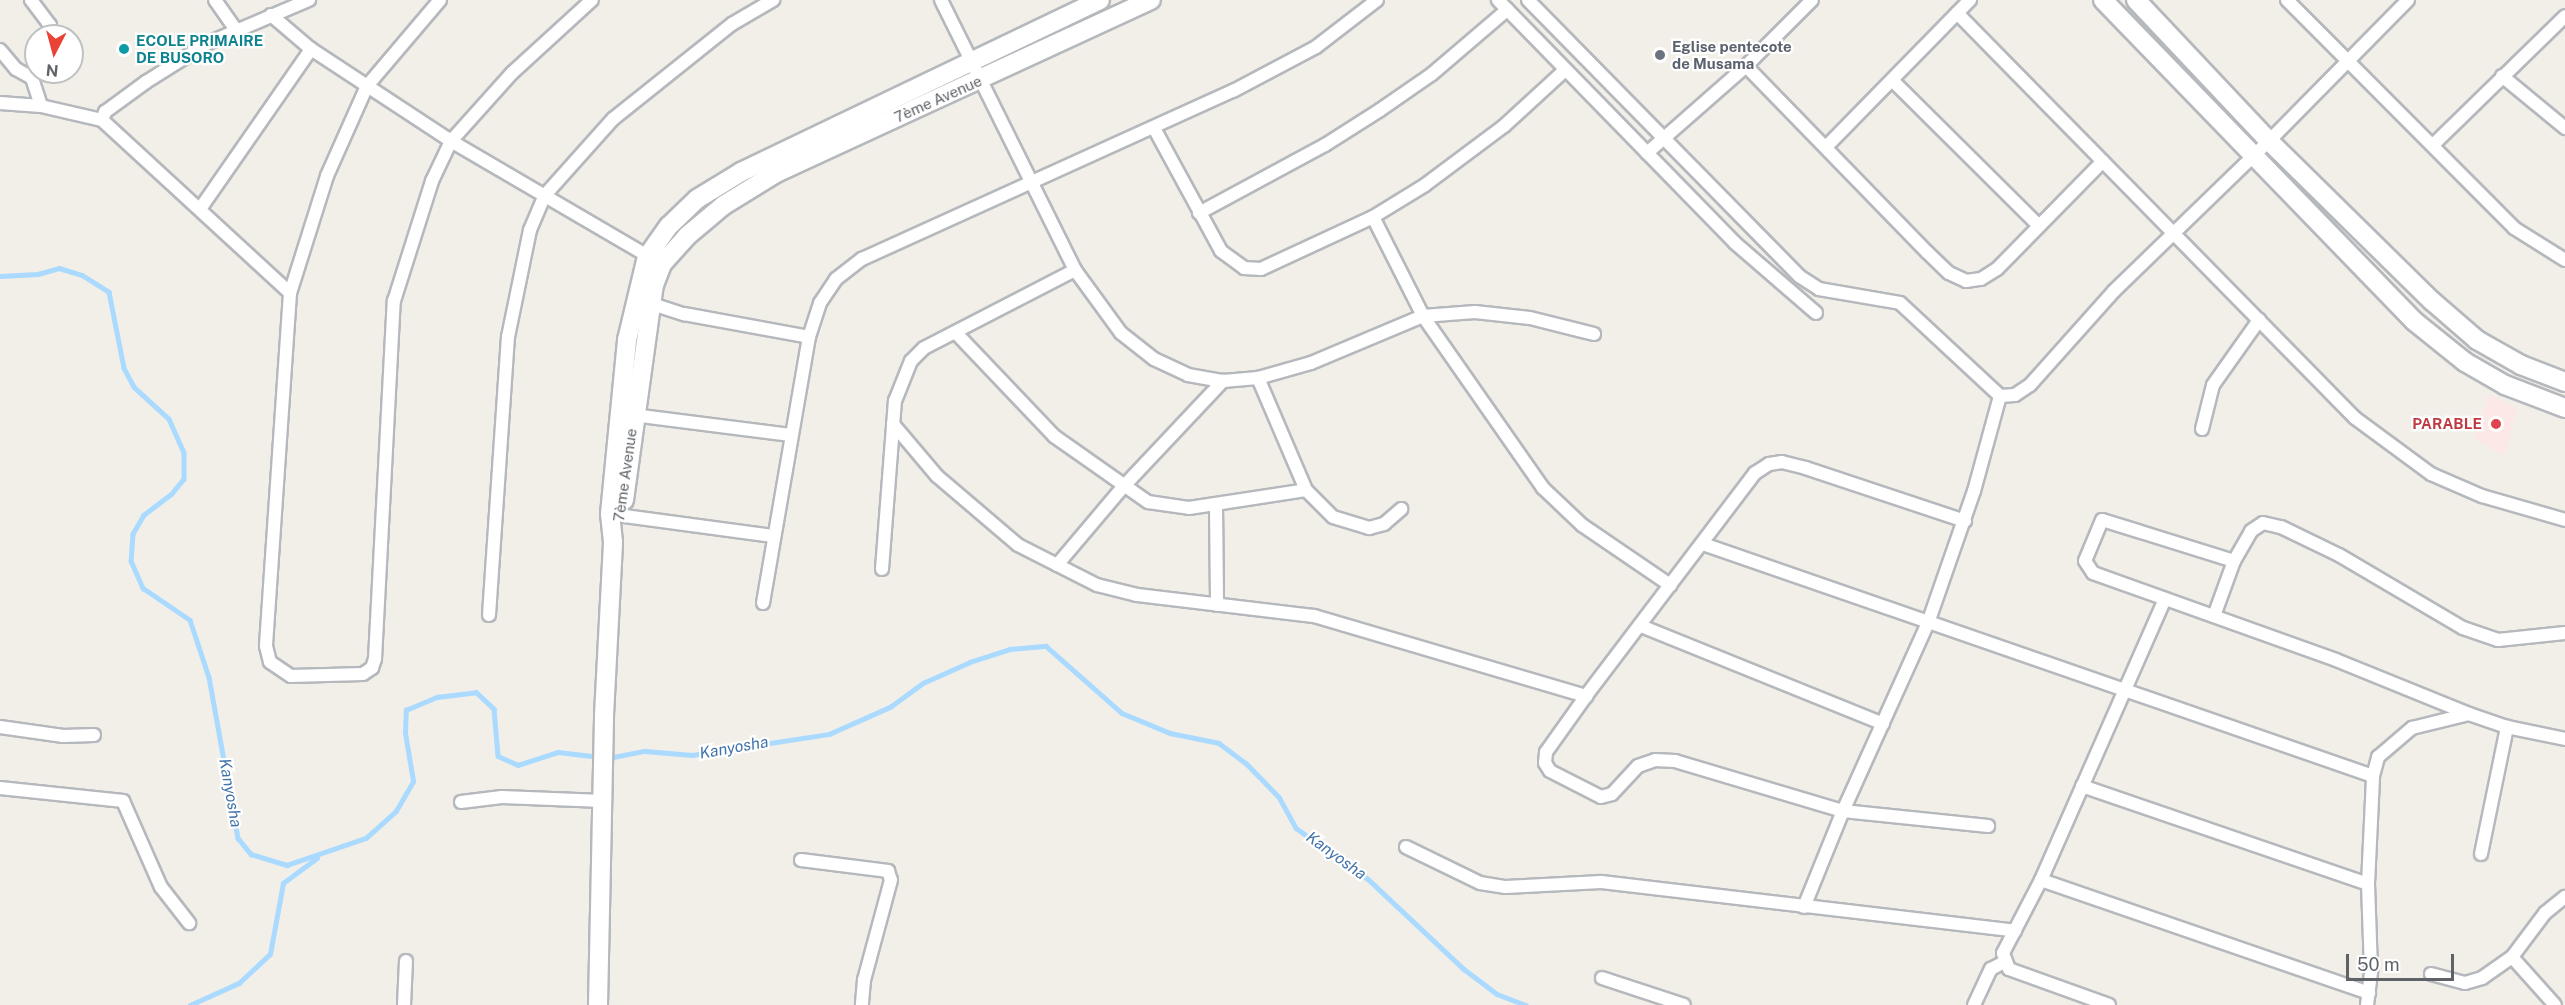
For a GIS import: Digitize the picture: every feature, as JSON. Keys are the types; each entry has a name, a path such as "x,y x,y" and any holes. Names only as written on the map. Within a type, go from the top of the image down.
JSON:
{"street":[{"path":"31,0 49,24"},
{"path":"215,0 236,30"},
{"path":"102,120 105,112 146,82 208,43 309,0"},
{"path":"440,0 367,86 327,176 290,293 266,646 270,662 291,676 363,674 372,668 375,658 394,301 414,229 451,141 512,73 592,0"},
{"path":"489,615 508,337 530,230 545,195 614,119 732,24 773,0"},
{"path":"941,0 1030,185 1075,270 1121,333 1154,359 1188,375 1223,381 1258,378 1311,363 1423,316 1475,312 1530,318 1594,334"},
{"name":"7ème Avenue","path":"597,1005 604,715 613,542 642,301 669,226 697,199 741,172 1100,0"},
{"name":"7ème Avenue","path":"655,260 724,205 776,173 1151,0"},
{"path":"763,603 809,337 820,303 836,279 862,259 1154,128 1316,46 1377,0"},
{"path":"1498,0 1564,71 1736,243 1815,313"},
{"path":"1528,0 1799,276 1819,289 1900,303 2000,396 2015,395 2030,385 2114,291 2254,156 2408,0"},
{"path":"1647,153 1746,66 1812,0"},
{"path":"1826,147 1970,0"},
{"path":"2103,0 2414,321 2475,368 2505,385 2565,408"},
{"path":"2136,0 2269,141 2477,340 2521,365 2565,382"},
{"path":"2287,0 2434,144 2514,228 2565,260"},
{"path":"1199,213 1325,145 1380,110 1432,74 1507,10"},
{"path":"1957,12 2355,418 2411,461 2482,496 2565,520"},
{"path":"271,15 311,49 451,141 655,260"},
{"path":"2434,144 2565,16"},
{"path":"200,209 311,49"},
{"path":"0,50 16,69 24,74"},
{"path":"1746,66 1927,252 1949,273 1966,281 1981,279 1997,269 2103,162"},
{"path":"1154,128 1199,213 1233,262 1261,269 1373,217 1504,126 1564,71"},
{"path":"2502,76 2565,128"},
{"path":"1892,80 2039,226"},
{"path":"34,84 41,106"},
{"path":"0,103 41,106 102,120 290,293"},
{"path":"1373,217 1423,316 1543,488 1582,525 1671,585"},
{"path":"882,569 893,424 900,382 911,361 924,348 1075,270"},
{"path":"642,301 684,314 809,337"},
{"name":"7ème Avenue","path":"616,515 633,415 642,301"},
{"path":"2202,429 2213,385 2259,320"},
{"path":"956,333 1054,436 1123,487 1148,502 1165,507 1216,504 1306,490"},
{"path":"1258,378 1306,490 1333,517 1352,525 1369,528 1384,524 1401,510"},
{"path":"1057,566 1123,487 1223,381"},
{"path":"1804,907 1843,811 1928,623 1965,520 2000,396"},
{"path":"633,415 791,435"},
{"path":"893,424 937,476 1018,545 1097,585 1137,595 1314,616 1586,696"},
{"path":"1965,520 1782,462 1755,473 1586,696 1546,752 1545,763 1550,771 1589,794 1600,797 1612,794 1638,766 1654,760 1675,761 1843,811 1988,826"},
{"path":"1216,504 1217,605"},
{"path":"616,515 773,536"},
{"path":"2234,561 2102,520 2087,553 2086,568 2469,714 2507,727 2565,739"},
{"path":"2214,616 2234,561 2251,531 2263,523 2281,527 2339,555 2463,628 2498,640 2565,633"},
{"path":"1703,544 2373,776"},
{"path":"2109,1005 2009,969 2004,962 2003,954 2041,880 2164,599"},
{"path":"1641,626 1883,724"},
{"path":"2041,880 2368,999 2368,884 2373,776 2378,757 2412,728 2469,714"},
{"path":"0,727 63,736 94,735"},
{"path":"2481,854 2507,727"},
{"path":"2082,786 2368,884"},
{"path":"0,788 123,801 161,887 189,922"},
{"path":"461,802 502,797 603,800"},
{"path":"1406,847 1480,883 1497,885 1601,882 2015,931"},
{"path":"801,860 879,868 888,871 891,880 864,980 862,1005"},
{"path":"2430,974 2465,983 2482,978 2512,957 2545,913 2565,897"},
{"path":"2512,957 2555,1005"},
{"path":"404,1005 406,962"},
{"path":"1974,1005 1991,969 2004,962"},
{"path":"1602,978 1684,1005"}],"shaded area":[{"name":"PARABLE","path":"2489,394 2517,409 2505,456 2474,439"}],"waterway":[{"name":"Kanyosha","path":"0,276 38,274 59,268 82,275 109,292 124,368 134,387 169,419 184,453 184,479 172,494 144,515 133,534 131,561 143,588 190,620 209,677 238,838 251,854 287,865 366,838 396,811 413,781 405,733 406,710 437,697 476,692 494,709 498,756 518,765 558,752 600,757"},
{"name":"Kanyosha","path":"608,758 645,751 692,755 829,734 890,707 923,683 970,662 1010,649 1046,646 1122,713 1170,733 1219,743 1246,763 1279,797 1296,828 1368,879 1464,969 1497,994 1526,1005"},
{"path":"190,1005 239,983 270,954 283,883 317,858"}],"place":[{"name":"ECOLE PRIMAIRE DE BUSORO","path":"124,49"},
{"name":"Eglise pentecote de Musama","path":"1660,55"},
{"name":"PARABLE","path":"2496,424"}]}
